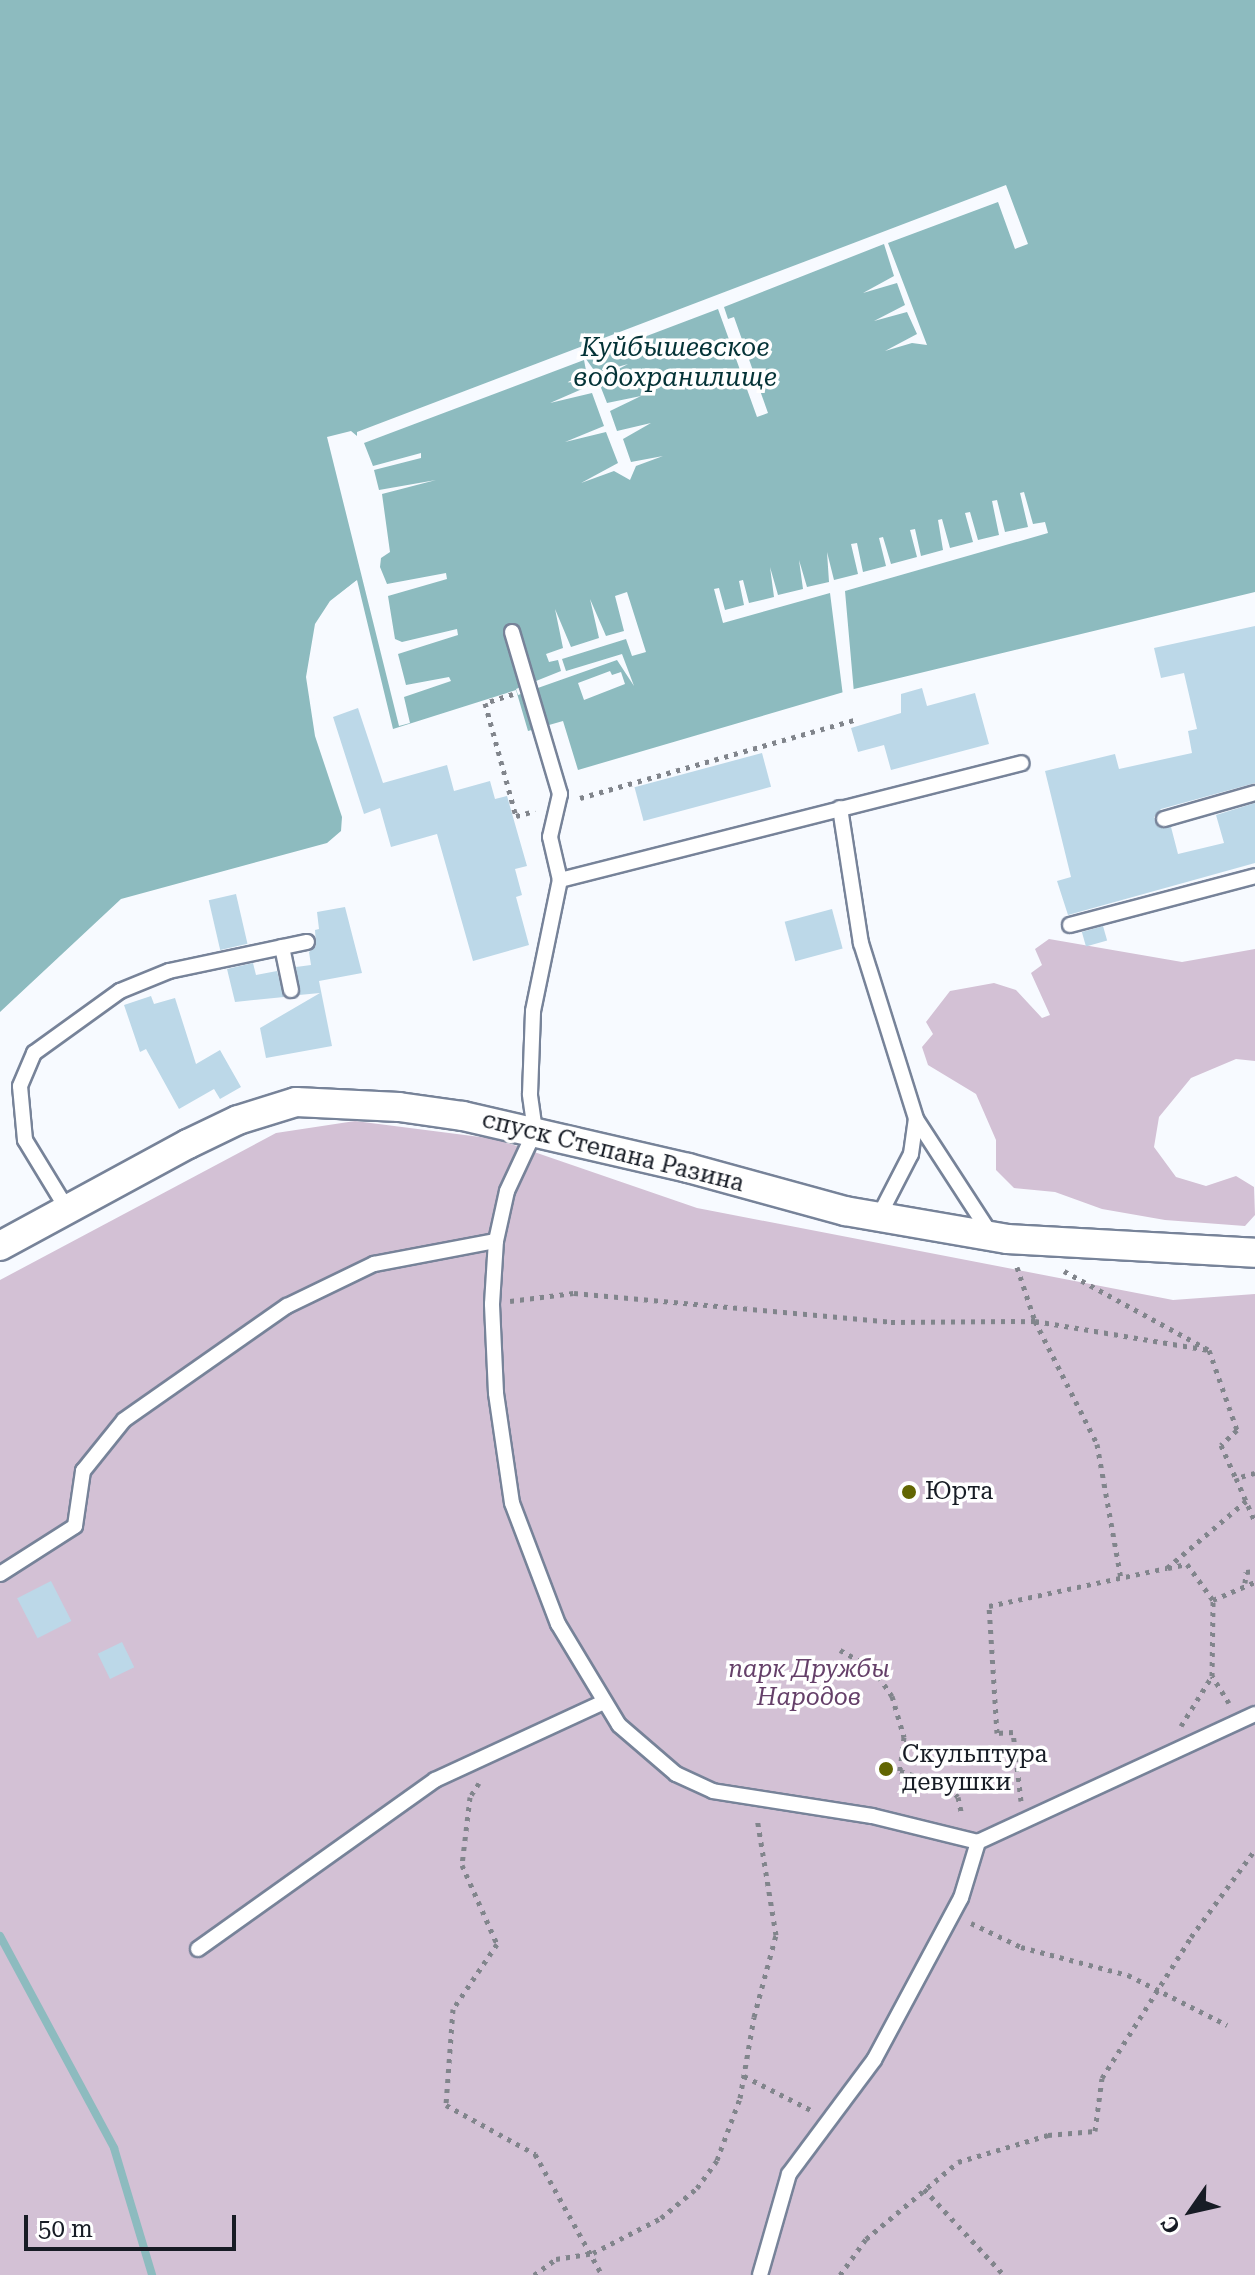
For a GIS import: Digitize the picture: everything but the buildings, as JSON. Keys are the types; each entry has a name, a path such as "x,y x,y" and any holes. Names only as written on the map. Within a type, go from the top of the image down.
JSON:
{"street":[{"name":"спуск Степана Разина","path":"0,1246 238,1120 296,1102 399,1107 535,1131 879,1216 1000,1238 1255,1253"}],"lane":[{"path":"512,632 560,794 550,837 560,880 533,1011 530,1094 535,1131 507,1191 496,1241 492,1304 496,1393 512,1503 558,1624 602,1703 676,1774 713,1791 872,1816 978,1842 1025,1817 1181,1751 1249,1718"},
{"path":"560,880 1021,763"},
{"path":"1164,819 1255,793"},
{"path":"840,808 861,943 916,1119 1000,1238"},
{"path":"1070,925 1255,876"},
{"path":"67,1209 25,1140 20,1086 34,1053 120,991 169,971 307,942"},
{"path":"282,947 291,990"},
{"path":"879,1216 911,1154 916,1119"},
{"path":"0,1574 75,1526 83,1471 124,1420 287,1306 374,1264 496,1241"},
{"path":"198,1949 435,1780 602,1703"},
{"path":"760,2275 789,2174 874,2060 954,1911 978,1842"}],"path":[{"path":"503,697 485,703 516,816 858,719"},
{"path":"1000,1238 1035,1321 1097,1444 1121,1579"},
{"path":"1061,1269 1209,1350 1237,1430 1221,1445 1255,1522"},
{"path":"492,1304 574,1293 891,1322 1035,1321 1209,1350"},
{"path":"1236,1478 1255,1473"},
{"path":"1167,1568 1246,1501"},
{"path":"1025,1817 1014,1775 1013,1732 997,1733 989,1606 1187,1564 1213,1600 1212,1676 1181,1724 1181,1751"},
{"path":"1245,1583 1246,1572 1255,1571"},
{"path":"1213,1600 1245,1583 1255,1582"},
{"path":"840,1650 873,1668 892,1696 904,1737 900,1771 949,1787 958,1797 962,1819"},
{"path":"1212,1676 1249,1718"},
{"path":"501,1749 470,1797 462,1865 497,1944 453,2009 446,2105 535,2154 593,2253 602,2275"},
{"path":"534,2275 556,2259 593,2253 661,2218 697,2188 717,2160 744,2076 776,1935 754,1799"},
{"path":"840,2275 866,2239 958,2162 1004,2146 1095,2131 1102,2078 1255,1850"},
{"path":"954,1911 1021,1947 1160,1988 1227,2025"},
{"path":"744,2076 829,2122"},
{"path":"924,2189 1004,2275"}],"green space":[{"path":"1049,939 1182,962 1255,949 1255,1061 1236,1059 1191,1078 1159,1117 1154,1147 1176,1177 1206,1186 1236,1176 1254,1187 1255,1215 1245,1226 1165,1220 1102,1209 1055,1192 1014,1188 996,1170 996,1140 976,1094 928,1065 922,1047 933,1034 926,1022 950,991 994,983 1016,990 1042,1018 1050,1015 1031,973 1042,965 1035,949"},
{"name":"парк Дружбы Народов","path":"355,1121 496,1139 697,1208 1173,1300 1255,1294 1255,2275 0,2275 0,1280 276,1133"}],"water":[{"name":"Куйбышевское водохранилище","path":"0,0 1255,0 1255,592 854,689 578,770 563,721 528,731 516,690 393,729 357,580 330,601 315,624 306,677 315,736 342,817 341,831 327,843 121,899 0,1012"}],"pier":[{"path":"1006,185 1028,244 1015,249 998,202 888,243 927,345 912,343 885,351 917,334 907,312 874,321 905,305 897,283 863,293 894,276 884,244 724,307 728,319 734,317 768,413 757,417 718,309 586,359 596,373 628,364 598,380 607,403 641,396 610,411 617,431 651,423 623,439 631,462 663,456 636,466 630,480 614,471 581,483 618,463 606,432 565,442 604,426 592,393 550,403 589,386 584,360 364,443 373,466 421,453 421,458 374,470 379,490 436,480 382,494 390,552 381,558 380,567 387,584 446,573 447,579 388,596 395,639 402,642 457,629 458,635 398,654 406,685 449,677 451,681 404,697 410,723 399,726 327,437 351,431 357,436 357,432"},
{"path":"1024,492 1033,524 1045,522 1048,533 845,591 854,693 843,696 830,593 723,623 714,589 719,588 725,610 744,605 739,581 743,580 749,603 774,597 770,567 778,595 803,589 799,560 807,587 829,582 827,552 834,580 858,574 851,544 857,543 863,572 886,566 879,538 883,537 891,564 917,557 910,530 915,529 921,556 943,550 938,520 942,519 950,548 973,542 965,513 970,512 978,540 999,535 992,501 997,500 1005,532 1028,527 1020,493"},
{"path":"356,581 356,592 355,586 345,593 319,626 310,677 319,735 345,810 316,734 307,677 317,626 330,602"},
{"path":"627,592 646,652 632,656 626,639 562,659 566,671 622,654 634,686 617,660 518,695 516,689 561,671 558,660 549,662 546,654 563,648 555,609 571,647 599,638 590,599 606,636 624,631 615,596"},
{"path":"610,671 612,675 621,672 625,684 584,700 578,683"}],"waterway":[{"path":"0,1936 114,2148 152,2275"}],"place":[{"name":"Юрта","path":"909,1492"},
{"name":"Скульптура девушки","path":"886,1769"}]}
